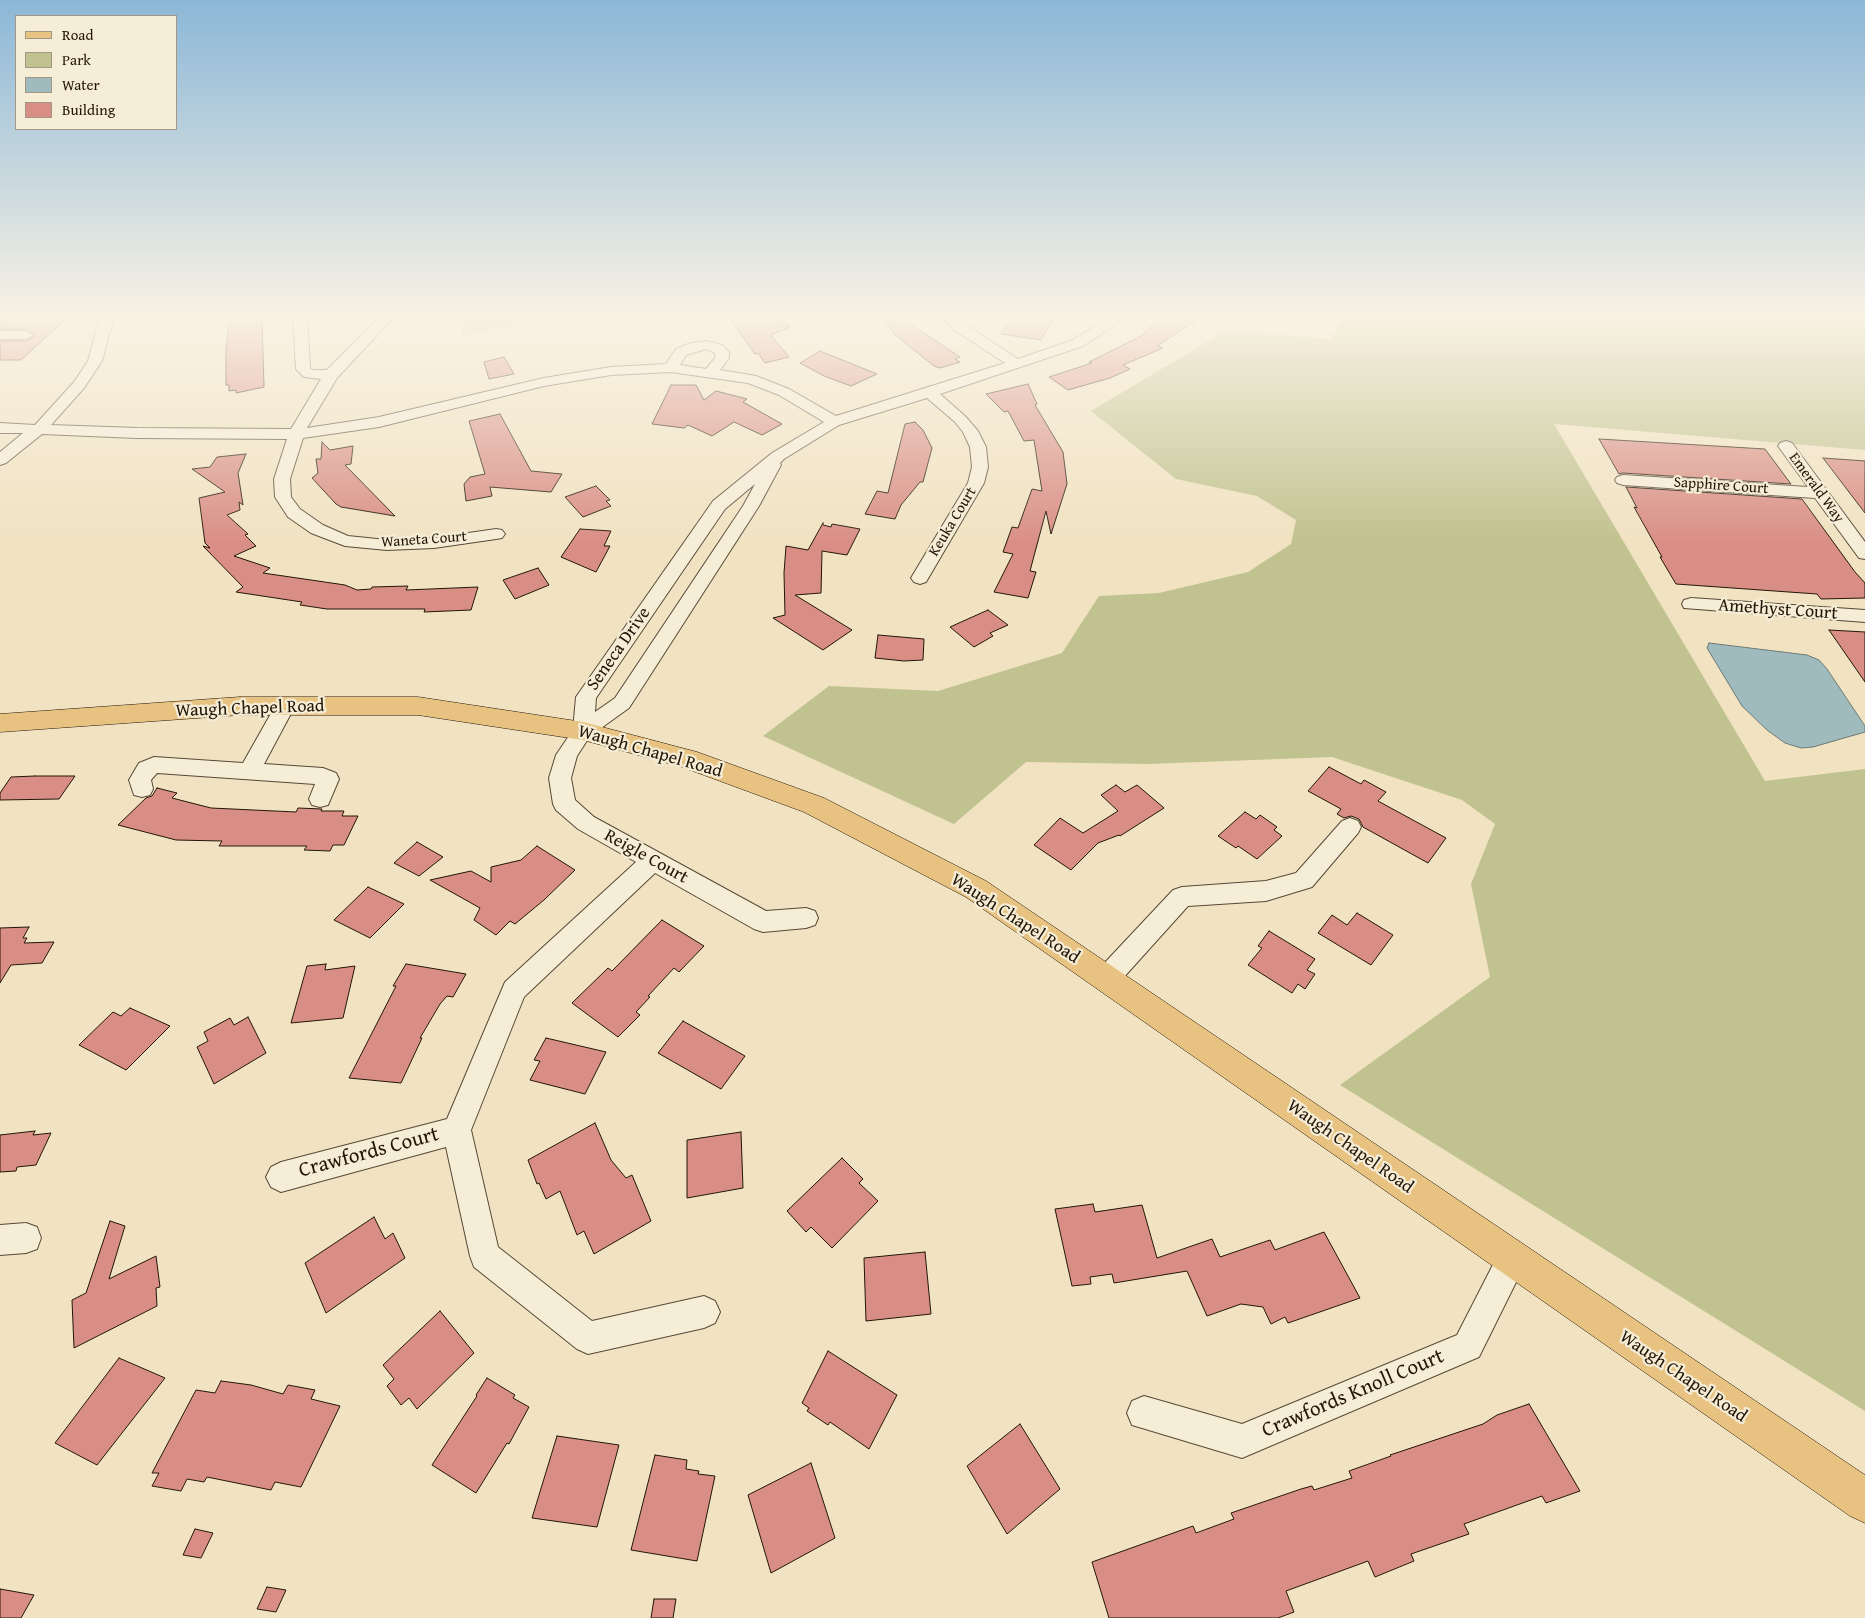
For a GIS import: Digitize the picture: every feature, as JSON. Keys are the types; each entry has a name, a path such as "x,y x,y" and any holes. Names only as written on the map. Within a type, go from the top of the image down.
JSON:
{"main road":[{"name":"Waugh Chapel Road","path":"0,723 240,706 418,706 583,731 688,759 814,805 976,889 1512,1260 1865,1501"}],"street":[{"path":"0,460 40,428 73,393"},
{"name":"Waneta Court","path":"320,393 296,434 282,479 283,497 294,513 317,529 345,541 387,545 434,543 496,534"},
{"path":"0,428 137,433 296,434 379,422 501,393"},
{"path":"785,393 834,422"},
{"name":"Seneca Drive","path":"583,731 586,697 719,505 778,456 834,422 930,393"},
{"name":"Keuka Court","path":"920,578 976,483 980,467 978,446 970,431 960,419 930,393"},
{"name":"Emerald Way","path":"1786,446 1865,554"},
{"name":"Seneca Drive","path":"583,731 622,703 751,506 778,456"},
{"name":"Sapphire Court","path":"1623,480 1820,493"},
{"name":"Amethyst Court","path":"1691,604 1865,616"},
{"path":"250,772 285,706"},
{"name":"Reigle Court","path":"583,731 567,755 560,778 564,804 586,823 763,922 806,918"},
{"path":"142,789 140,780 147,769 154,765 323,776 328,779 320,798"},
{"path":"1106,980 1182,897 1266,891 1304,880 1350,827"},
{"path":"653,861 514,990 457,1130 485,1256 588,1338 704,1312"},
{"name":"Crawfords Court","path":"281,1177 457,1130"},
{"name":"Crawfords Knoll Court","path":"1144,1413 1242,1441 1468,1346 1512,1260"}],"green space":[{"path":"1122,393 1865,393 1865,450 1554,424 1765,781 1865,769 1865,1411 1340,1085 1490,977 1471,884 1495,824 1462,800 1332,757 1148,764 1026,762 954,824 763,736 829,686 938,691 1062,653 1099,596 1159,593 1248,572 1291,544 1296,520 1257,496 1176,479 1091,411"}],"water":[{"path":"1709,643 1807,655 1819,660 1865,726 1865,732 1813,747 1801,748 1785,743 1767,730 1742,706 1707,648"}],"building":[{"path":"667,393 700,393 704,400 714,393 722,393 747,399 743,402 782,424 762,435 734,422 712,436 688,425 684,428 652,424"},
{"path":"1032,393 1037,404 1035,405 1063,452 1067,484 1051,534 1046,511 1030,571 1036,572 1028,598 994,592 1013,554 1003,552 1012,527 1018,528 1032,489 1042,491 1034,440 1024,441 1008,411 1004,412 986,394"},
{"path":"500,414 531,471 562,474 551,492 490,487 492,496 466,501 464,484 470,477 485,474 469,421"},
{"path":"915,422 923,430 932,448 923,482 920,482 901,505 895,519 865,514 877,491 888,493 905,424"},
{"path":"1599,439 1765,449 1791,484 1619,474"},
{"path":"322,442 330,450 353,446 351,464 345,465 395,516 341,507 336,504 312,478 318,473 316,459 321,459"},
{"path":"246,454 238,473 243,505 239,502 240,510 227,515 248,534 245,535 256,546 234,556 270,568 263,573 345,585 357,590 371,589 372,587 408,586 406,590 478,587 471,610 424,612 425,609 327,609 300,605 302,602 236,592 243,587 203,546 210,548 205,543 199,498 225,492 192,469 210,467 217,457"},
{"path":"1823,458 1865,461 1865,513"},
{"path":"596,486 610,500 606,501 611,506 583,517 565,497"},
{"path":"1626,487 1802,499 1865,583 1865,598 1821,599 1817,594 1676,584 1634,507 1637,508"},
{"path":"823,523 823,525 831,527 832,524 860,529 847,555 822,551 821,593 795,595 852,630 823,650 773,618 785,615 784,573 786,546 808,550"},
{"path":"580,529 611,531 604,546 610,546 596,572 561,557"},
{"path":"538,568 549,585 515,599 503,580"},
{"path":"988,610 1008,625 990,633 993,636 974,647 950,627"},
{"path":"1829,630 1865,632 1865,682"},
{"path":"878,635 924,639 923,660 904,661 875,658"},
{"path":"1329,767 1361,784 1364,780 1386,792 1378,801 1446,838 1428,863 1363,827 1359,819 1351,816 1344,818 1337,814 1341,809 1308,791"},
{"path":"75,776 59,799 0,800 0,793 11,777"},
{"path":"1116,785 1125,792 1137,785 1164,808 1120,836 1098,843 1071,870 1034,845 1060,818 1083,833 1118,811 1101,795"},
{"path":"157,788 177,793 172,798 211,808 296,812 298,808 322,809 321,811 344,811 342,816 358,816 344,845 333,845 330,851 304,850 307,846 219,846 222,841 176,840 118,825 146,798 152,796"},
{"path":"1245,812 1256,819 1260,815 1277,827 1274,830 1282,836 1257,859 1238,846 1236,848 1218,836"},
{"path":"417,842 443,857 419,876 394,863"},
{"path":"537,846 575,870 544,900 515,924 510,921 496,935 474,920 480,908 430,880 471,871 491,882 491,867 521,860"},
{"path":"368,887 404,904 370,938 334,920"},
{"path":"1357,913 1393,935 1371,965 1318,933 1332,915 1347,925"},
{"path":"662,920 704,946 679,972 674,968 636,1012 640,1015 618,1037 572,1003 608,968 612,971"},
{"path":"29,927 23,938 27,938 24,943 54,942 42,963 11,965 0,983 0,928"},
{"path":"1269,931 1315,959 1307,970 1315,974 1305,989 1298,984 1292,993 1248,965 1262,948 1258,946"},
{"path":"326,964 325,970 355,966 343,1018 291,1023 307,966"},
{"path":"406,964 466,974 453,997 447,996 440,1004 420,1038 422,1038 401,1083 349,1078 396,986 393,986"},
{"path":"130,1008 170,1026 126,1070 79,1045 113,1012 121,1016"},
{"path":"248,1017 266,1053 214,1084 197,1047 208,1041 204,1032 230,1018 234,1025"},
{"path":"683,1021 745,1056 721,1089 658,1053"},
{"path":"546,1038 606,1052 585,1094 530,1080 540,1061 534,1060"},
{"path":"595,1123 611,1160 626,1178 632,1175 651,1221 594,1254 584,1231 577,1235 560,1191 546,1199 539,1183 537,1184 528,1160"},
{"path":"35,1131 33,1135 51,1133 36,1165 17,1167 16,1171 0,1172 0,1135"},
{"path":"741,1132 743,1188 687,1198 687,1140"},
{"path":"842,1158 863,1179 859,1183 878,1201 832,1248 811,1227 806,1232 787,1211"},
{"path":"1093,1204 1095,1212 1142,1205 1157,1258 1212,1239 1220,1257 1270,1240 1275,1250 1324,1232 1360,1298 1288,1323 1285,1317 1271,1324 1263,1307 1241,1304 1207,1316 1187,1271 1114,1283 1112,1274 1090,1277 1091,1284 1072,1286 1055,1209"},
{"path":"374,1217 385,1239 393,1233 405,1258 326,1313 305,1263"},
{"path":"110,1221 125,1226 109,1279 156,1256 160,1287 156,1288 157,1306 74,1348 72,1300 86,1293"},
{"path":"925,1252 931,1314 866,1321 864,1258"},
{"path":"440,1311 474,1353 417,1409 409,1398 401,1405 387,1386 394,1379 383,1365"},
{"path":"828,1351 897,1395 869,1449 830,1422 828,1425 807,1411 809,1408 802,1403"},
{"path":"119,1358 165,1378 97,1465 55,1443"},
{"path":"487,1378 515,1395 513,1398 529,1407 509,1444 507,1443 476,1493 432,1465"},
{"path":"221,1381 251,1385 283,1394 288,1385 315,1390 311,1399 340,1406 301,1487 275,1482 271,1490 207,1477 204,1482 187,1479 181,1491 152,1486 159,1473 152,1473 196,1390 215,1393"},
{"path":"1529,1404 1580,1491 1546,1503 1542,1496 1464,1524 1469,1534 1411,1554 1414,1561 1375,1577 1368,1561 1286,1591 1294,1612 1278,1618 1109,1618 1092,1562 1193,1526 1196,1533 1234,1519 1231,1513 1301,1489 1312,1486 1314,1490 1352,1478 1349,1471 1390,1455 1483,1424 1497,1415"},
{"path":"1020,1424 1060,1489 1007,1534 967,1466"},
{"path":"557,1436 619,1445 597,1527 532,1518"},
{"path":"655,1455 687,1460 686,1469 699,1471 698,1474 715,1476 697,1561 631,1550"},
{"path":"811,1463 835,1538 771,1573 748,1495"},
{"path":"195,1529 213,1533 201,1558 183,1555"},
{"path":"267,1587 286,1590 276,1612 257,1609"},
{"path":"0,1589 34,1595 21,1618 0,1618"},
{"path":"654,1599 676,1599 673,1618 651,1618"}]}
